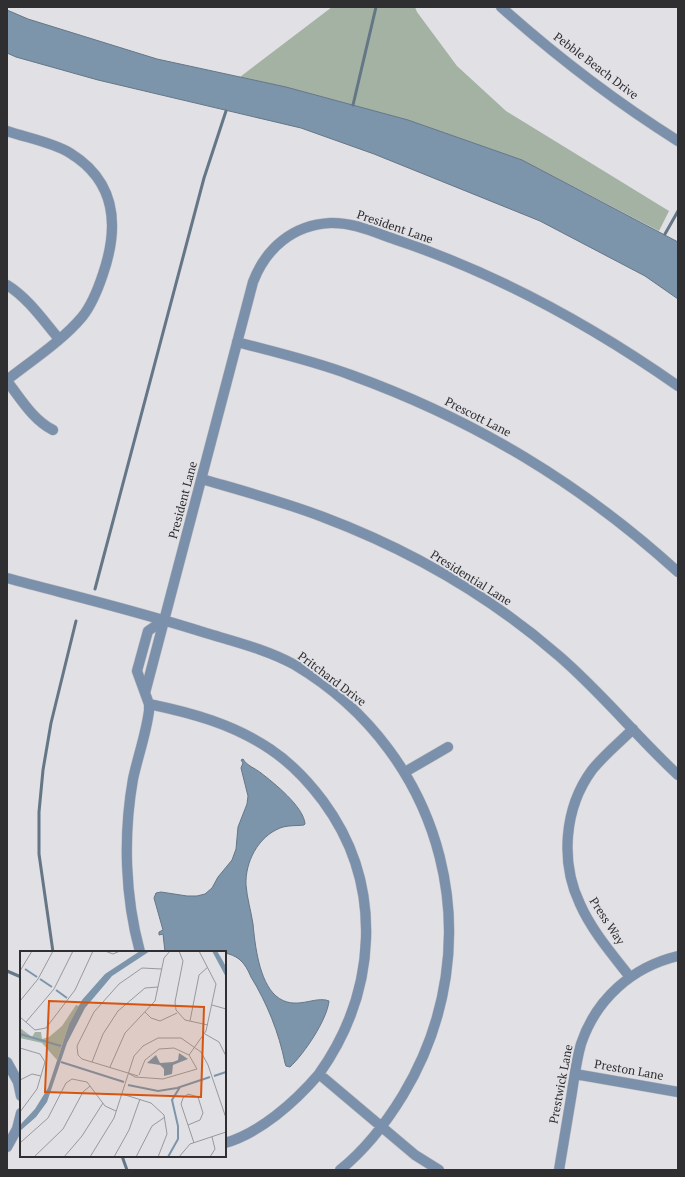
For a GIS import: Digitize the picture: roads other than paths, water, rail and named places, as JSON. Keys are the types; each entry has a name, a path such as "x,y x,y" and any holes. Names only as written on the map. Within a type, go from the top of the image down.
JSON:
{"street":[{"name":"Pebble Beach Drive","path":"501,7 587,77 656,127 678,141"},
{"path":"7,131 55,146 70,153 84,164 102,185 111,209 113,224 111,246 98,289 82,317 59,339 7,380 35,417 46,427 53,430"},
{"name":"President Lane","path":"149,704 145,693 253,282 268,254 283,239 300,230 321,224 344,224 355,226 411,244 510,286 565,315 643,362 678,386"},
{"path":"7,285 15,290 28,303 59,339"},
{"name":"Prescott Lane","path":"237,342 349,374 413,399 487,435 514,450 579,492 630,530 678,572"},
{"name":"Presidential Lane","path":"202,479 322,516 359,531 430,566 501,611 558,655 603,697 678,776"},
{"name":"Pritchard Drive","path":"7,578 164,620 247,645 293,664 307,673 361,716 392,753 405,772 430,825 448,895 448,955 443,997 426,1049 408,1086 381,1127 362,1150 340,1170"},
{"path":"140,951 133,923 128,886 127,848 133,780 148,717 149,704 214,720 242,732 270,749 296,769 308,782 333,815 346,838 355,862 363,892 367,929 365,963 358,994 348,1022 334,1050 319,1074 298,1096 274,1116 248,1133 226,1143"},
{"name":"Press Way","path":"630,977 594,929 580,906 569,871 567,846 570,822 576,800 583,785 593,770 633,729"},
{"path":"405,772 448,747"},
{"name":"Prestwick Lane","path":"559,1170 581,1046 592,1019 609,996 630,977 653,964 678,956"},
{"path":"7,1062 18,1082 20,1091"},
{"path":"319,1074 415,1155 440,1170"},
{"name":"Preston Lane","path":"575,1074 678,1092"},
{"path":"7,1147 17,1129 20,1117"}],"water":[{"path":"7,10 28,19 157,59 286,87 408,120 522,160 678,242 678,299 645,276 540,221 374,154 301,128 98,80 16,57 7,53"},
{"path":"243,759 267,777 288,796 300,810 305,824 280,828 265,837 254,851 246,876 246,885 259,962 270,989 283,1001 290,1003 317,1000 329,1001 324,1018 314,1036 302,1054 290,1067 286,1066 276,1029 262,997 245,965 236,957 226,953 226,951 165,951 163,934 159,935 159,932 163,930 154,898 156,893 161,892 187,896 205,894 212,888 218,877 232,860 236,849 238,827 247,804 248,796 241,768 243,763 241,760"}],"waterway":[{"path":"353,105 376,7"},
{"path":"95,589 204,178 226,111"},
{"path":"665,234 678,211"},
{"path":"53,951 39,854 39,812 43,770 51,723 76,621"},
{"path":"7,971 20,977"},
{"path":"122,1157 127,1170"}]}
